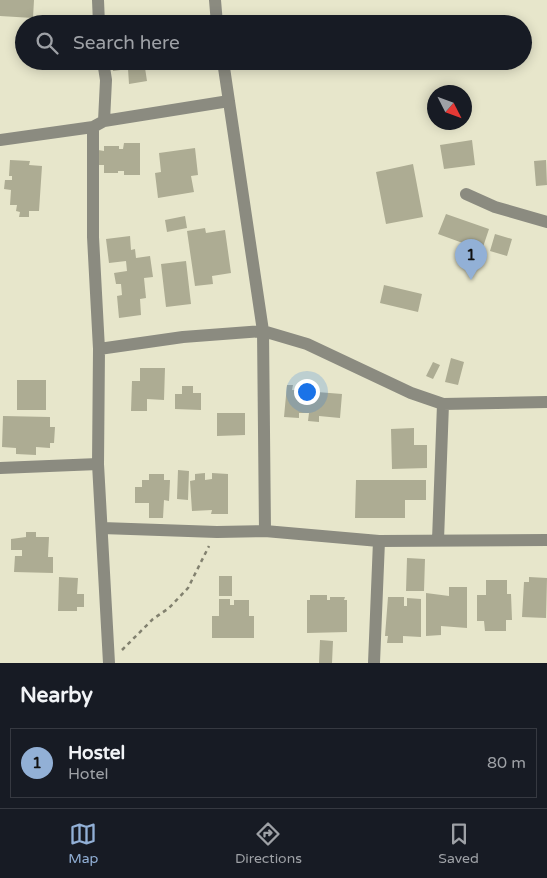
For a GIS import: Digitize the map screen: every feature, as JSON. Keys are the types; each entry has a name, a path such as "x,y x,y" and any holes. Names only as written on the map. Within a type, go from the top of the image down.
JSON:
{"street":[{"path":"98,0 99,15"},
{"path":"214,0 216,15"},
{"path":"104,70 106,80 98,124 93,237 99,348 98,464 102,528 102,567 109,663"},
{"path":"224,70 263,331 265,531"},
{"path":"0,140 229,101"},
{"path":"466,194 495,207 547,222"},
{"path":"99,348 183,337 263,331 306,344 410,393 443,404 547,402"},
{"path":"438,540 443,404"},
{"path":"0,468 98,464"},
{"path":"102,528 217,532 265,531 379,542 547,540"},
{"path":"374,663 379,542"}],"path":[{"path":"121,651 153,619 170,608 188,588 217,532"}],"building":[{"path":"0,0 34,0 33,15 0,16"},
{"path":"128,70 145,70 147,81 129,84"},
{"path":"472,140 475,165 444,169 440,145"},
{"path":"124,143 140,143 140,175 124,175 124,171 104,173 104,165 98,165 98,150 104,151 104,146 119,146 119,149 123,149"},
{"path":"195,148 198,175 191,176 194,192 158,198 155,173 161,172 159,153"},
{"path":"10,160 30,161 29,165 42,166 39,211 29,211 29,217 19,217 20,212 16,211 17,205 10,205 11,190 4,189 5,180 12,180 12,176 9,176"},
{"path":"546,160 547,185 536,186 534,161"},
{"path":"413,164 423,217 386,224 376,172"},
{"path":"446,214 489,229 482,250 438,234"},
{"path":"185,216 187,228 167,232 165,220"},
{"path":"205,228 206,233 225,230 231,273 212,276 213,284 195,286 187,231"},
{"path":"495,234 512,239 507,256 490,251"},
{"path":"130,236 131,250 135,249 136,258 150,256 153,277 144,278 146,298 140,299 141,315 119,318 117,296 122,295 121,284 116,284 114,273 127,271 126,261 109,263 106,239"},
{"path":"186,261 191,304 166,307 161,264"},
{"path":"384,285 422,294 418,312 380,303"},
{"path":"451,358 464,362 458,385 445,382"},
{"path":"433,362 440,365 433,379 426,376"},
{"path":"140,368 165,368 164,400 147,399 147,411 131,411 132,381 140,381"},
{"path":"17,380 46,380 46,410 17,410"},
{"path":"287,385 293,385 292,390 342,394 340,418 319,416 319,422 308,421 309,413 299,413 299,418 284,417"},
{"path":"182,386 193,386 193,393 201,393 201,410 175,409 175,394 182,394"},
{"path":"217,413 245,413 245,435 217,436"},
{"path":"3,416 50,417 50,427 55,427 54,443 50,443 50,448 36,447 36,455 16,454 16,448 2,447"},
{"path":"414,428 414,445 427,445 427,468 392,469 391,429"},
{"path":"178,470 189,471 188,500 177,499"},
{"path":"205,473 205,480 212,479 212,473 228,474 228,514 211,514 212,510 192,511 190,481 195,480 195,474"},
{"path":"149,474 164,474 164,480 170,480 169,501 164,500 163,518 149,518 149,503 135,503 135,487 142,487 142,480 149,480"},
{"path":"356,480 426,480 426,500 405,500 405,518 355,518"},
{"path":"26,532 36,532 36,537 49,537 48,557 53,557 53,573 14,572 15,556 22,556 22,550 11,550 11,539 26,537"},
{"path":"407,558 425,559 424,591 406,591"},
{"path":"219,576 232,576 232,596 219,596"},
{"path":"59,577 78,578 77,594 84,594 84,607 77,607 77,611 58,611"},
{"path":"529,577 547,578 546,618 522,617 524,582 529,582"},
{"path":"486,580 507,580 507,594 511,594 512,620 506,620 506,631 485,631 484,621 477,621 477,595 486,595"},
{"path":"449,587 467,587 467,628 441,626 441,635 426,636 426,593 449,596"},
{"path":"310,595 327,595 327,600 330,600 330,597 345,597 344,600 347,600 347,632 307,633 307,600 310,600"},
{"path":"388,597 404,597 404,606 407,606 407,598 421,599 421,637 403,636 403,643 387,643 388,636 385,636"},
{"path":"219,599 230,599 230,605 234,605 234,600 249,600 249,616 254,616 254,638 212,638 212,616 219,616"},
{"path":"320,640 333,641 332,663 319,663"}],"place":[{"name":"Hostel","path":"471,280"}]}
